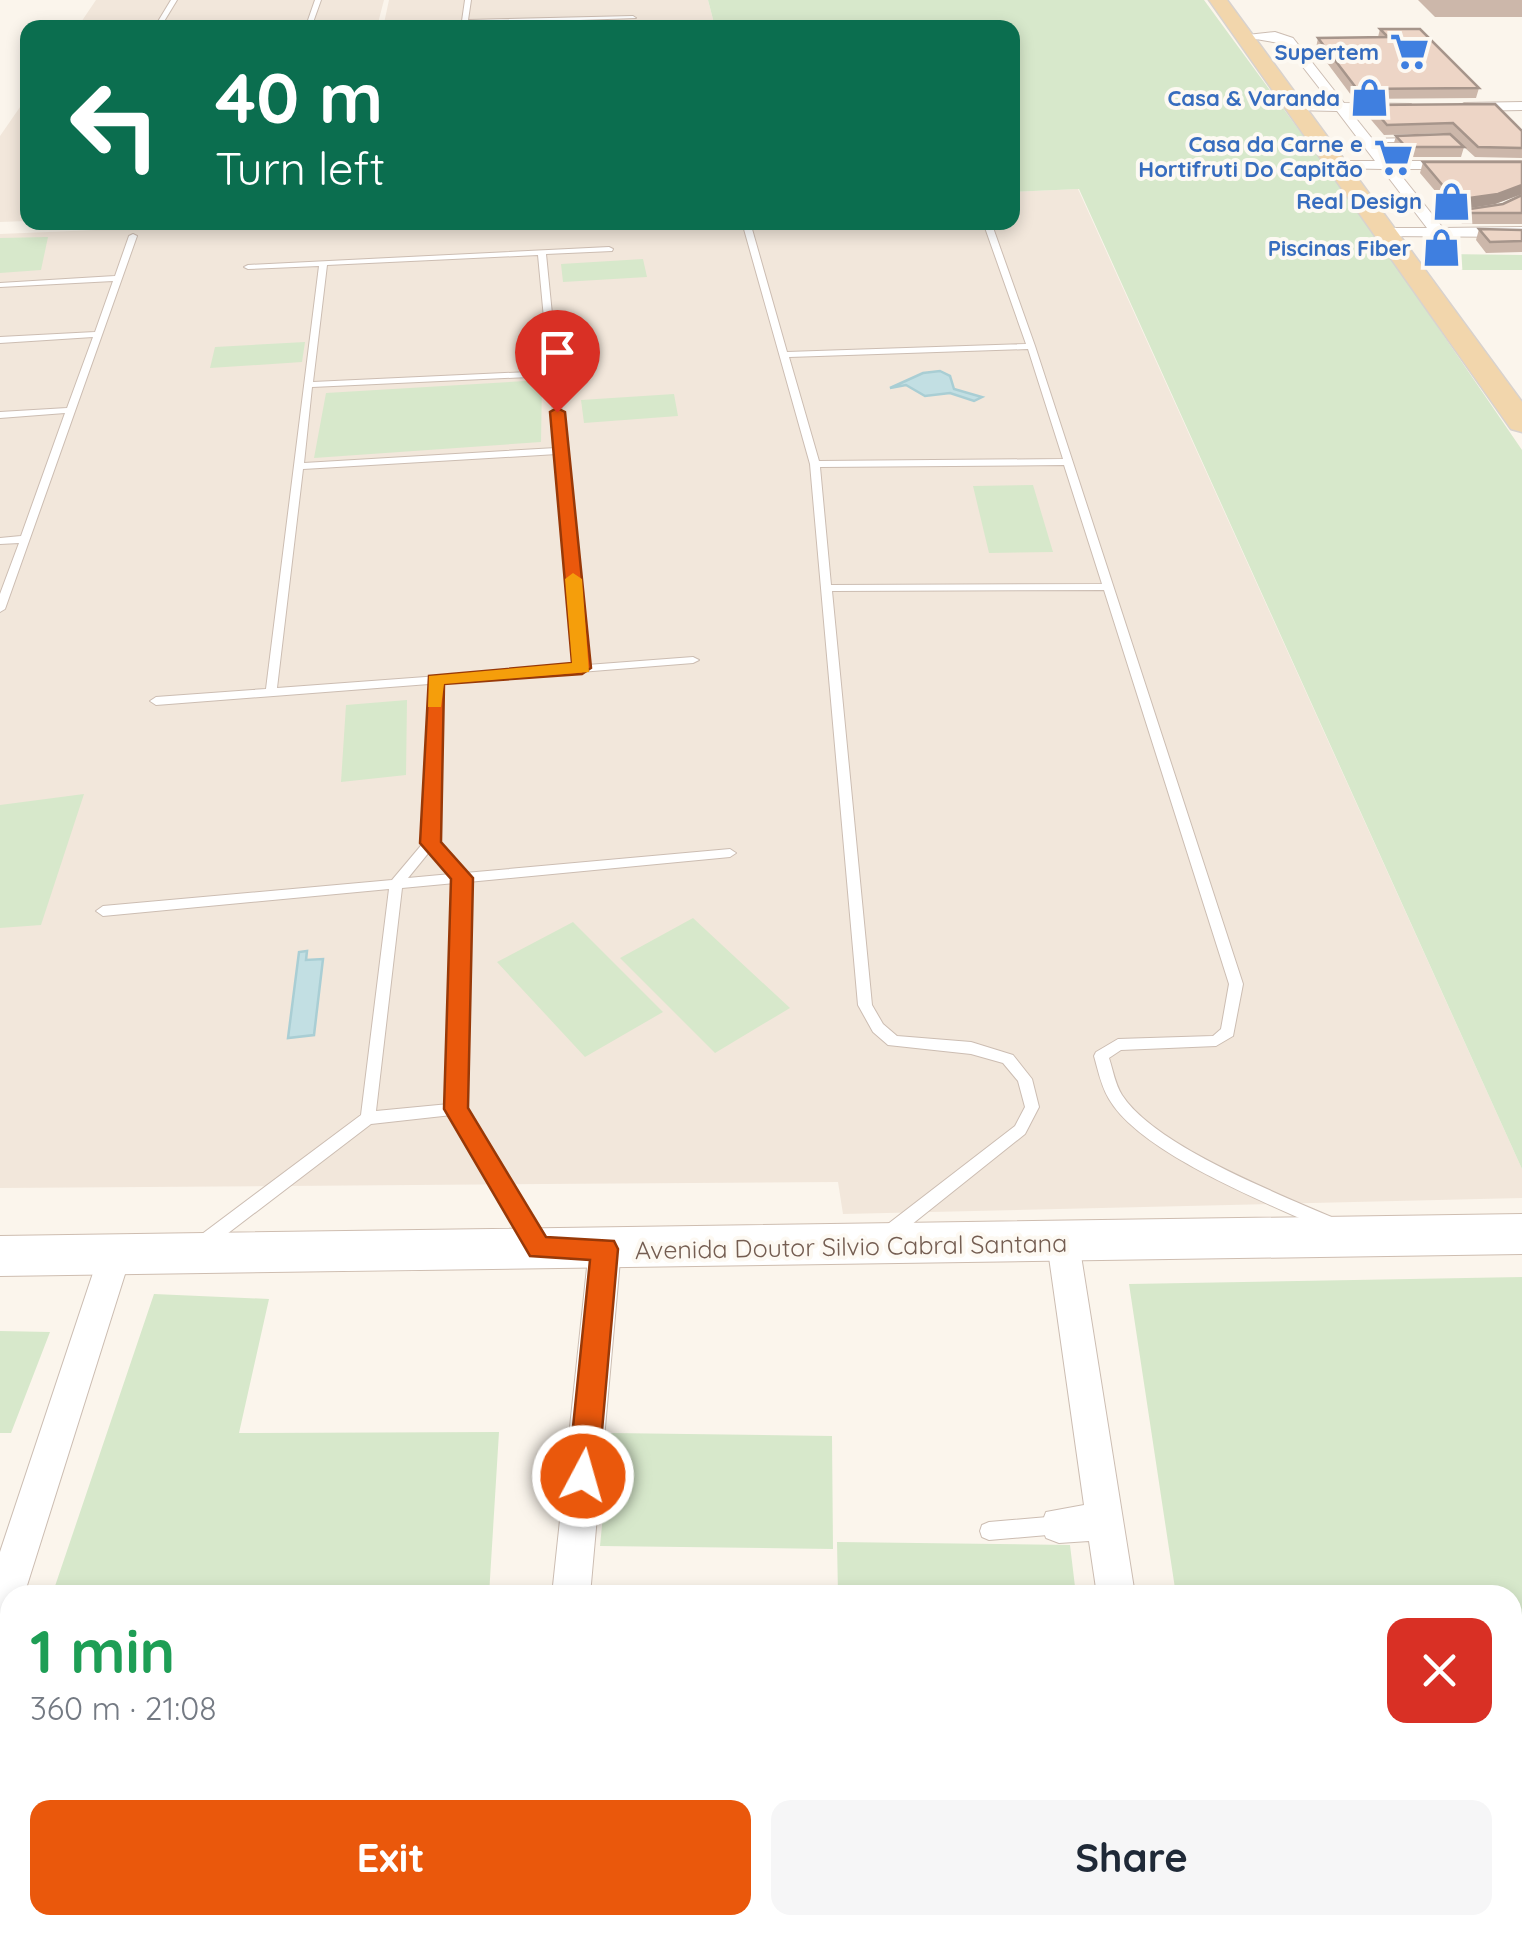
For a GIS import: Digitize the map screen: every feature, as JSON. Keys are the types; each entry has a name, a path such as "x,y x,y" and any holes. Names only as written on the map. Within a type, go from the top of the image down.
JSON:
{"main road":[{"path":"1218,0 1244,36 1291,71 1296,108 1522,423"},
{"path":"1479,364 1522,406"}],"street":[{"path":"1244,36 1288,40 1291,71 1341,107 1433,226"},
{"path":"1450,107 1522,106"},
{"path":"1296,108 1413,107"},
{"path":"1339,165 1522,164"},
{"path":"1389,233 1433,226 1522,232"},
{"name":"Avenida Doutor Silvio Cabral Santana","path":"0,1256 1062,1244 1522,1234"},
{"path":"1062,1244 1114,1585"},
{"path":"573,1585 605,1249"},
{"path":"8,1585 115,1255"},
{"path":"1060,1525 1105,1522"}],"lane":[{"path":"584,20 632,18 630,0"},
{"path":"1367,140 1414,140"},
{"path":"1433,226 1486,212"},
{"path":"748,230 815,464 865,1004 878,1028 893,1042 971,1048 1008,1059 1025,1079 1032,1107 1020,1130 873,1246"},
{"path":"990,230 1031,346 1236,984 1228,1032 1216,1042 1118,1045 1101,1056 1116,1099 1160,1138 1232,1180 1358,1237"},
{"path":"0,609 133,236"},
{"path":"248,267 609,249"},
{"path":"542,252 582,668"},
{"path":"271,692 322,263"},
{"path":"0,284 118,278"},
{"path":"0,340 98,334"},
{"path":"784,355 1031,346"},
{"path":"308,385 554,373"},
{"path":"0,414 71,410"},
{"path":"298,466 561,451"},
{"path":"815,464 1068,462"},
{"path":"0,541 25,539"},
{"path":"828,588 1106,587"},
{"path":"156,701 693,660"},
{"path":"368,1118 396,884 430,843 435,680"},
{"path":"430,843 462,878 456,1109 539,1248"},
{"path":"102,911 730,853"},
{"path":"192,1252 368,1118 456,1109"},
{"path":"989,1531 1060,1525"}],"shaded area":[{"path":"96,0 384,0 379,20 82,20"},
{"path":"389,0 708,0 713,20 385,20"},
{"path":"20,107 20,221 0,222 0,136"},
{"path":"1078,189 1522,1169 1522,1198 843,1214 838,1182 0,1188 0,234 96,230 1020,230 1020,192"}],"green space":[{"path":"708,0 1204,0 1364,219 1522,450 1522,1169 1079,189 1020,192 1020,20 713,20"},
{"path":"48,237 41,270 0,273 0,238"},
{"path":"1445,254 1522,255 1522,270 1462,270"},
{"path":"643,259 647,277 563,282 561,264"},
{"path":"305,342 302,362 210,368 215,347"},
{"path":"542,380 541,442 314,458 326,393"},
{"path":"674,394 678,416 584,423 581,400"},
{"path":"1033,485 1053,552 989,553 973,486"},
{"path":"407,700 406,775 341,782 346,705"},
{"path":"84,794 41,925 0,928 0,805"},
{"path":"693,918 790,1008 715,1053 620,958"},
{"path":"573,922 663,1012 585,1057 497,962"},
{"path":"1522,1277 1522,1585 1174,1585 1129,1284"},
{"path":"154,1294 269,1299 239,1433 499,1432 490,1585 55,1585"},
{"path":"0,1331 50,1332 11,1433 0,1433"},
{"path":"611,1433 832,1436 833,1549 600,1546"},
{"path":"837,1542 1070,1545 1075,1585 838,1585"}],"water":[{"path":"940,371 950,376 954,389 982,397 974,401 950,393 925,396 906,385 890,388 923,373"},
{"path":"307,951 306,960 323,959 314,1035 288,1038 299,952"}],"building":[{"path":"1380,29 1420,29 1479,88 1357,89 1318,38 1388,37"},
{"path":"1495,104 1522,131 1522,148 1478,147 1453,123 1387,125 1370,105"},
{"path":"1450,134 1464,147 1406,147 1396,136"},
{"path":"1423,162 1522,162 1522,185 1498,194 1455,200"},
{"path":"1522,195 1522,213 1463,210 1503,204"},
{"path":"1479,229 1522,230 1522,241 1490,242"}],"slow traffic":[{"path":"435,703 435,680 582,668 573,579"}],"place":[{"name":"Supertem","path":"1409,52"},
{"name":"Casa & Varanda","path":"1370,98"},
{"name":"Casa da Carne e Hortifruti Do Capitão","path":"1393,157"},
{"name":"Real Design","path":"1452,201"},
{"name":"Piscinas Fiber","path":"1441,248"}],"route":[{"path":"557,412 582,668 435,680 430,843 462,878 456,1109 539,1248 605,1249 583,1476"}]}
